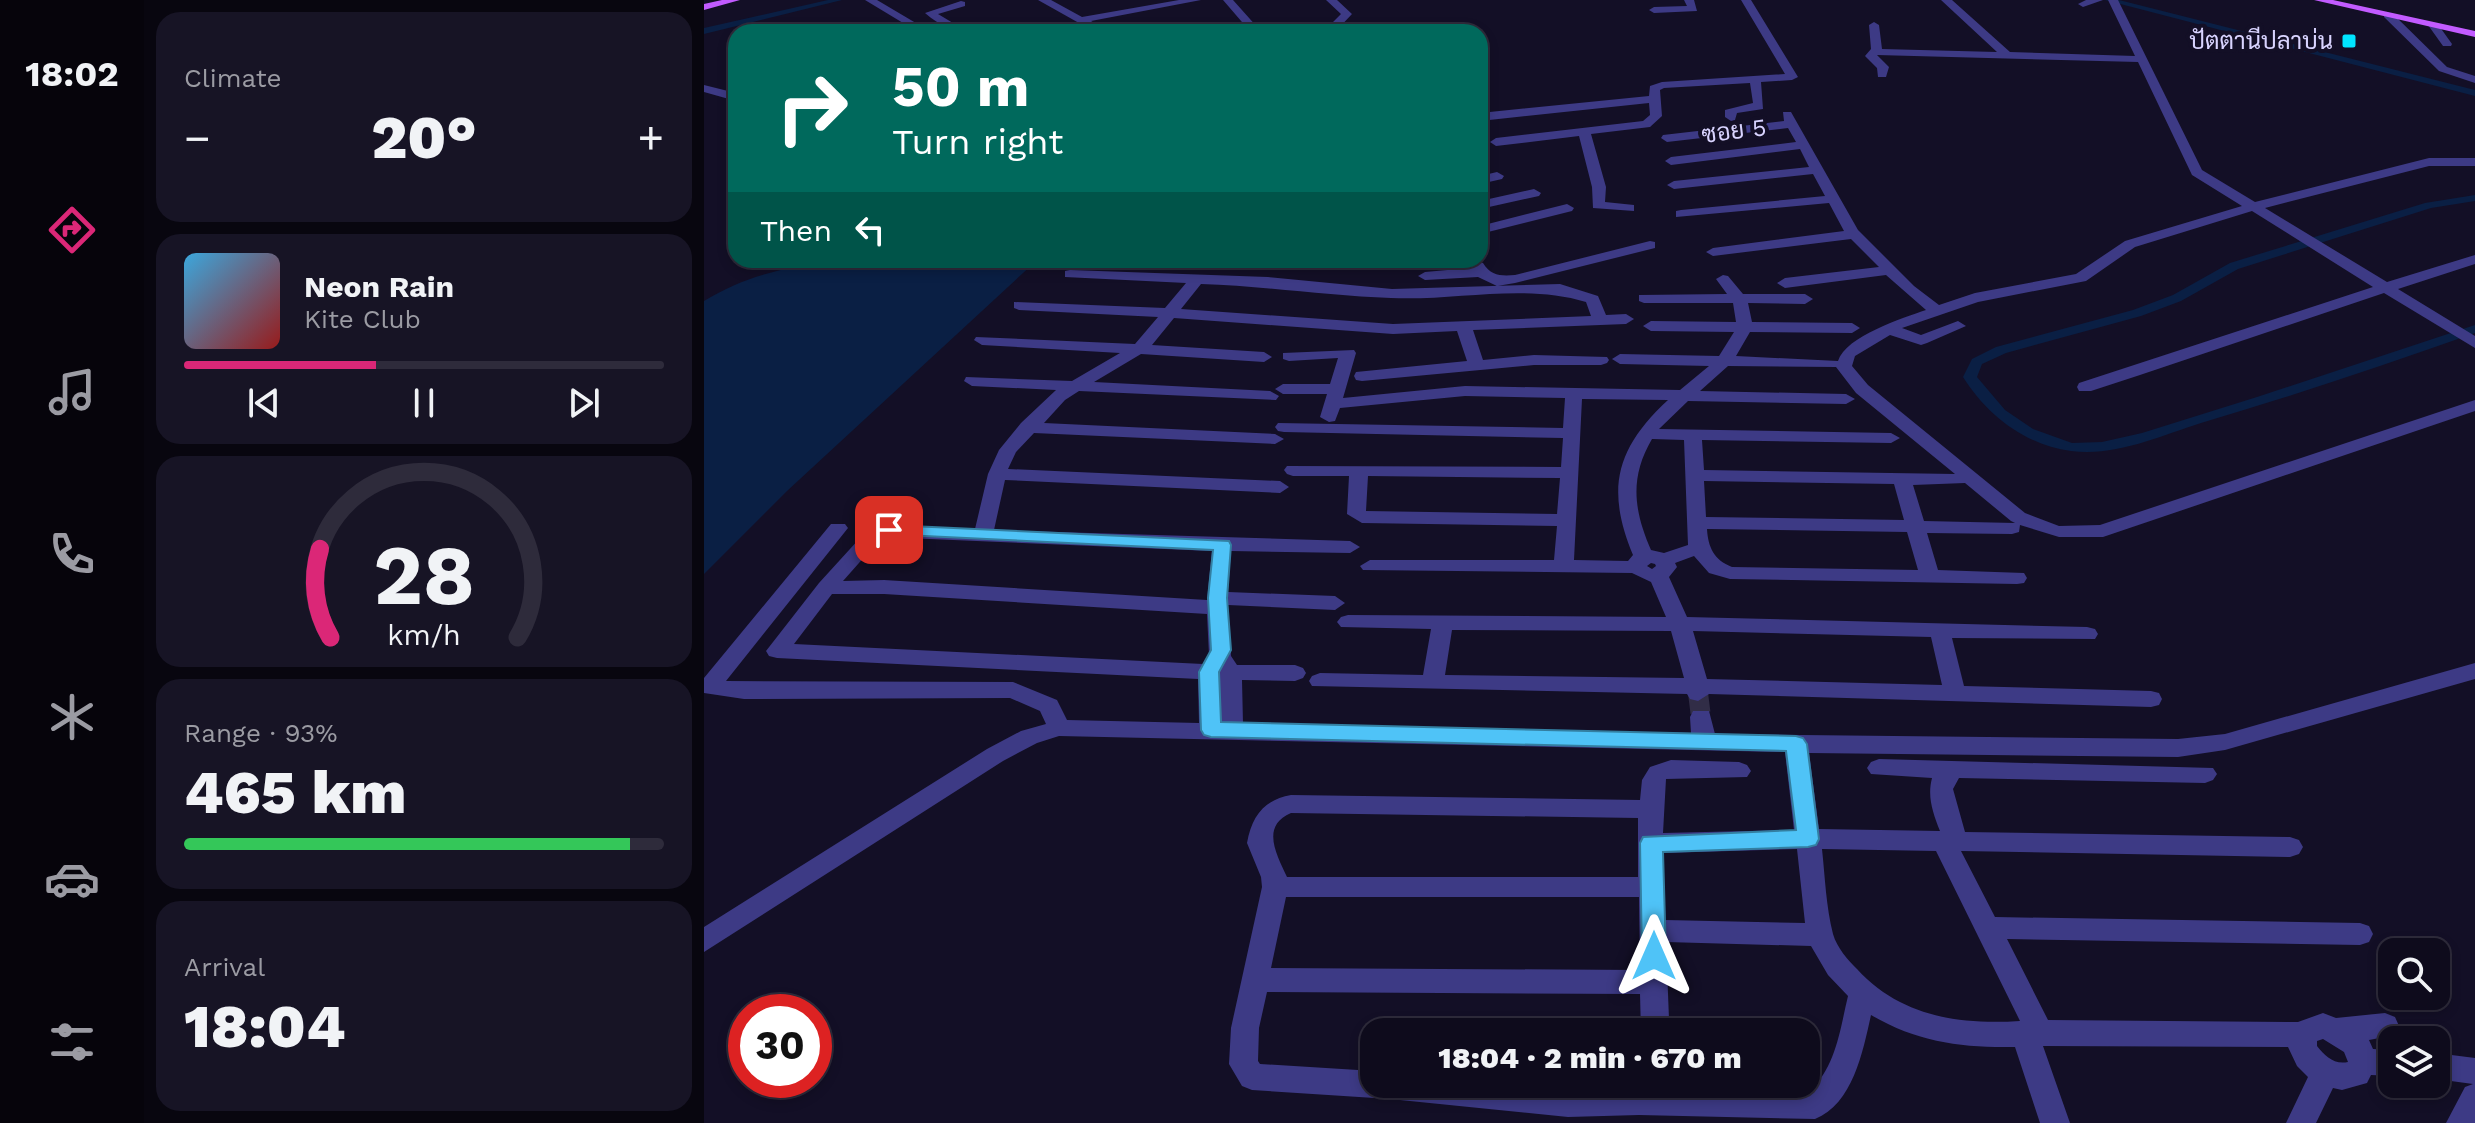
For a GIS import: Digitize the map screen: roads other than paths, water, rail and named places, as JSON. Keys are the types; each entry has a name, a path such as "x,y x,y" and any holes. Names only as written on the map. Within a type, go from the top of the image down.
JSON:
{"main road":[{"path":"704,5 715,0"},
{"path":"704,5 735,0"},
{"path":"2319,0 2475,34"}],"street":[{"path":"870,0 912,24"},
{"path":"1043,0 1088,24"},
{"path":"1081,20 1196,0"},
{"path":"1228,0 1244,24"},
{"path":"1331,0 1347,14 1337,24"},
{"path":"1654,5 1664,0"},
{"path":"1496,142 1653,121 1654,88 1662,85 1790,78 1793,75 1746,0"},
{"path":"1946,0 2006,54"},
{"path":"2083,4 2098,0 2114,2 2197,172 2475,343"},
{"path":"947,24 931,11 961,4"},
{"path":"1654,5 1692,7"},
{"path":"2388,15 2443,69 2475,80"},
{"path":"943,22 958,18"},
{"path":"1874,25 1877,51"},
{"path":"2433,25 2447,44"},
{"path":"1882,75 1883,67 1871,56 1877,51 2141,59"},
{"path":"1731,117 1729,113 1733,110 1759,106 1755,80"},
{"path":"704,88 728,95"},
{"path":"1488,116 1654,99"},
{"path":"1667,138 1789,120 1854,234 1889,270 1937,311"},
{"path":"1584,132 1599,187 1598,205 1629,208"},
{"name":"ซอย 5","path":"1671,161 1803,145"},
{"path":"2475,162 2429,162 2252,207 2130,244 2081,278 1975,298 1888,329 1848,354 1844,366 1862,389 1999,503 2032,524 2063,533 2103,531 2475,405"},
{"path":"1674,185 1816,170"},
{"path":"2197,172 2185,179 2218,200"},
{"path":"1488,178 1497,176"},
{"path":"2274,184 2294,196"},
{"path":"1488,203 1534,193"},
{"path":"1681,214 1832,199"},
{"path":"1488,228 1567,208"},
{"path":"1713,252 1854,234"},
{"path":"1425,276 1481,272 1497,281 1515,279 1650,245"},
{"path":"2085,387 2246,338 2315,309 2475,259"},
{"path":"1479,268 1481,272"},
{"path":"1785,283 1889,270"},
{"path":"1070,274 1308,285 1392,294 1560,289 1593,299 1600,320"},
{"path":"983,535 997,474 1008,450 1027,427 1073,386 1142,347 1197,279"},
{"path":"1697,690 1680,624 1634,535 1626,498 1626,481 1638,446 1659,417 1738,346 1744,327 1740,299 1723,279"},
{"path":"1644,298 1805,299"},
{"path":"1019,305 1169,312 1393,329 1626,319"},
{"path":"1319,344 1330,323"},
{"path":"1651,326 1852,328"},
{"path":"1888,329 1921,340 1958,326"},
{"path":"1464,327 1476,365"},
{"path":"982,340 1142,347 1264,357"},
{"path":"1289,356 1348,353 1325,428"},
{"path":"1362,376 1549,359 1601,360"},
{"path":"1620,359 1831,363"},
{"path":"972,381 1276,392 1334,397 1465,391 1846,399"},
{"path":"1564,567 1574,393"},
{"path":"1027,427 1280,433 1325,428 1571,433"},
{"path":"1647,434 1891,438"},
{"path":"1693,435 1698,548 1716,568 1730,573 2017,578"},
{"path":"1293,470 1569,473"},
{"path":"1359,471 1356,508 1357,514 1362,517 1566,520"},
{"path":"997,474 1280,487"},
{"path":"1695,475 1958,480"},
{"path":"1902,479 1930,577"},
{"path":"1697,523 2012,528"},
{"path":"838,528 709,687 744,691 1013,690 1049,706 1059,728"},
{"path":"1295,673 1220,667 777,651 826,588 877,531 1350,547"},
{"path":"1222,545 1218,603 1222,730"},
{"path":"1370,566 1651,565 1698,548"},
{"path":"826,588 900,588 1218,603 1335,603"},
{"path":"1348,622 1680,624 2087,634"},
{"path":"1433,683 1443,622"},
{"path":"1940,631 1955,694"},
{"path":"704,941 995,755 1029,737 1059,728 1796,744 2178,748 2225,742 2475,671"},
{"path":"1320,681 2151,699"},
{"path":"1701,717 1704,742"},
{"path":"1796,744 1820,935 1842,975 1879,1005 1931,1029 2032,1033 2245,1031 2303,1035"},
{"path":"1879,768 2205,774"},
{"path":"1655,1018 1650,809 1654,780 1658,773 1671,769 1739,771"},
{"path":"1952,771 1944,776 1941,789 1950,842 2032,1033 2055,1123"},
{"path":"1360,1083 1252,1077 1243,1064 1245,1028 1275,887 1274,877 1259,843 1270,812 1280,805 1650,809"},
{"path":"1651,843 1808,839 2290,847"},
{"path":"1275,887 1653,887"},
{"path":"1987,928 2360,934"},
{"path":"1654,931 1820,935"},
{"path":"1254,980 1654,982"},
{"path":"1722,1098 1815,1105 1828,1096 1847,1054 1863,992"},
{"path":"2337,1030 2357,1046 2363,1061 2361,1069 2349,1077 2325,1073 2307,1058 2301,1042 2303,1035 2314,1027 2337,1030 2378,1027"},
{"path":"2363,1061 2378,1062"},
{"path":"2450,1068 2475,1071"},
{"path":"2301,1123 2325,1073"},
{"path":"2461,1123 2475,1097"},
{"path":"1519,1098 1568,1103 1612,1098"}],"water":[{"path":"1028,268 787,491 704,574 704,301 729,287 781,270"}],"waterway":[{"path":"734,24 838,0"},
{"path":"2109,0 2475,93"},
{"path":"704,31 728,25"},
{"path":"2475,198 2429,205 2234,266 2177,298 2137,313 2001,350 1977,362 1970,377 1988,402 2013,423 2042,439 2087,448 2147,436 2475,329"}],"tunnel":[{"path":"1698,693 1701,717"}],"place":[{"name":"ปัตตานีปลาบ่น","path":"2349,41"}]}
